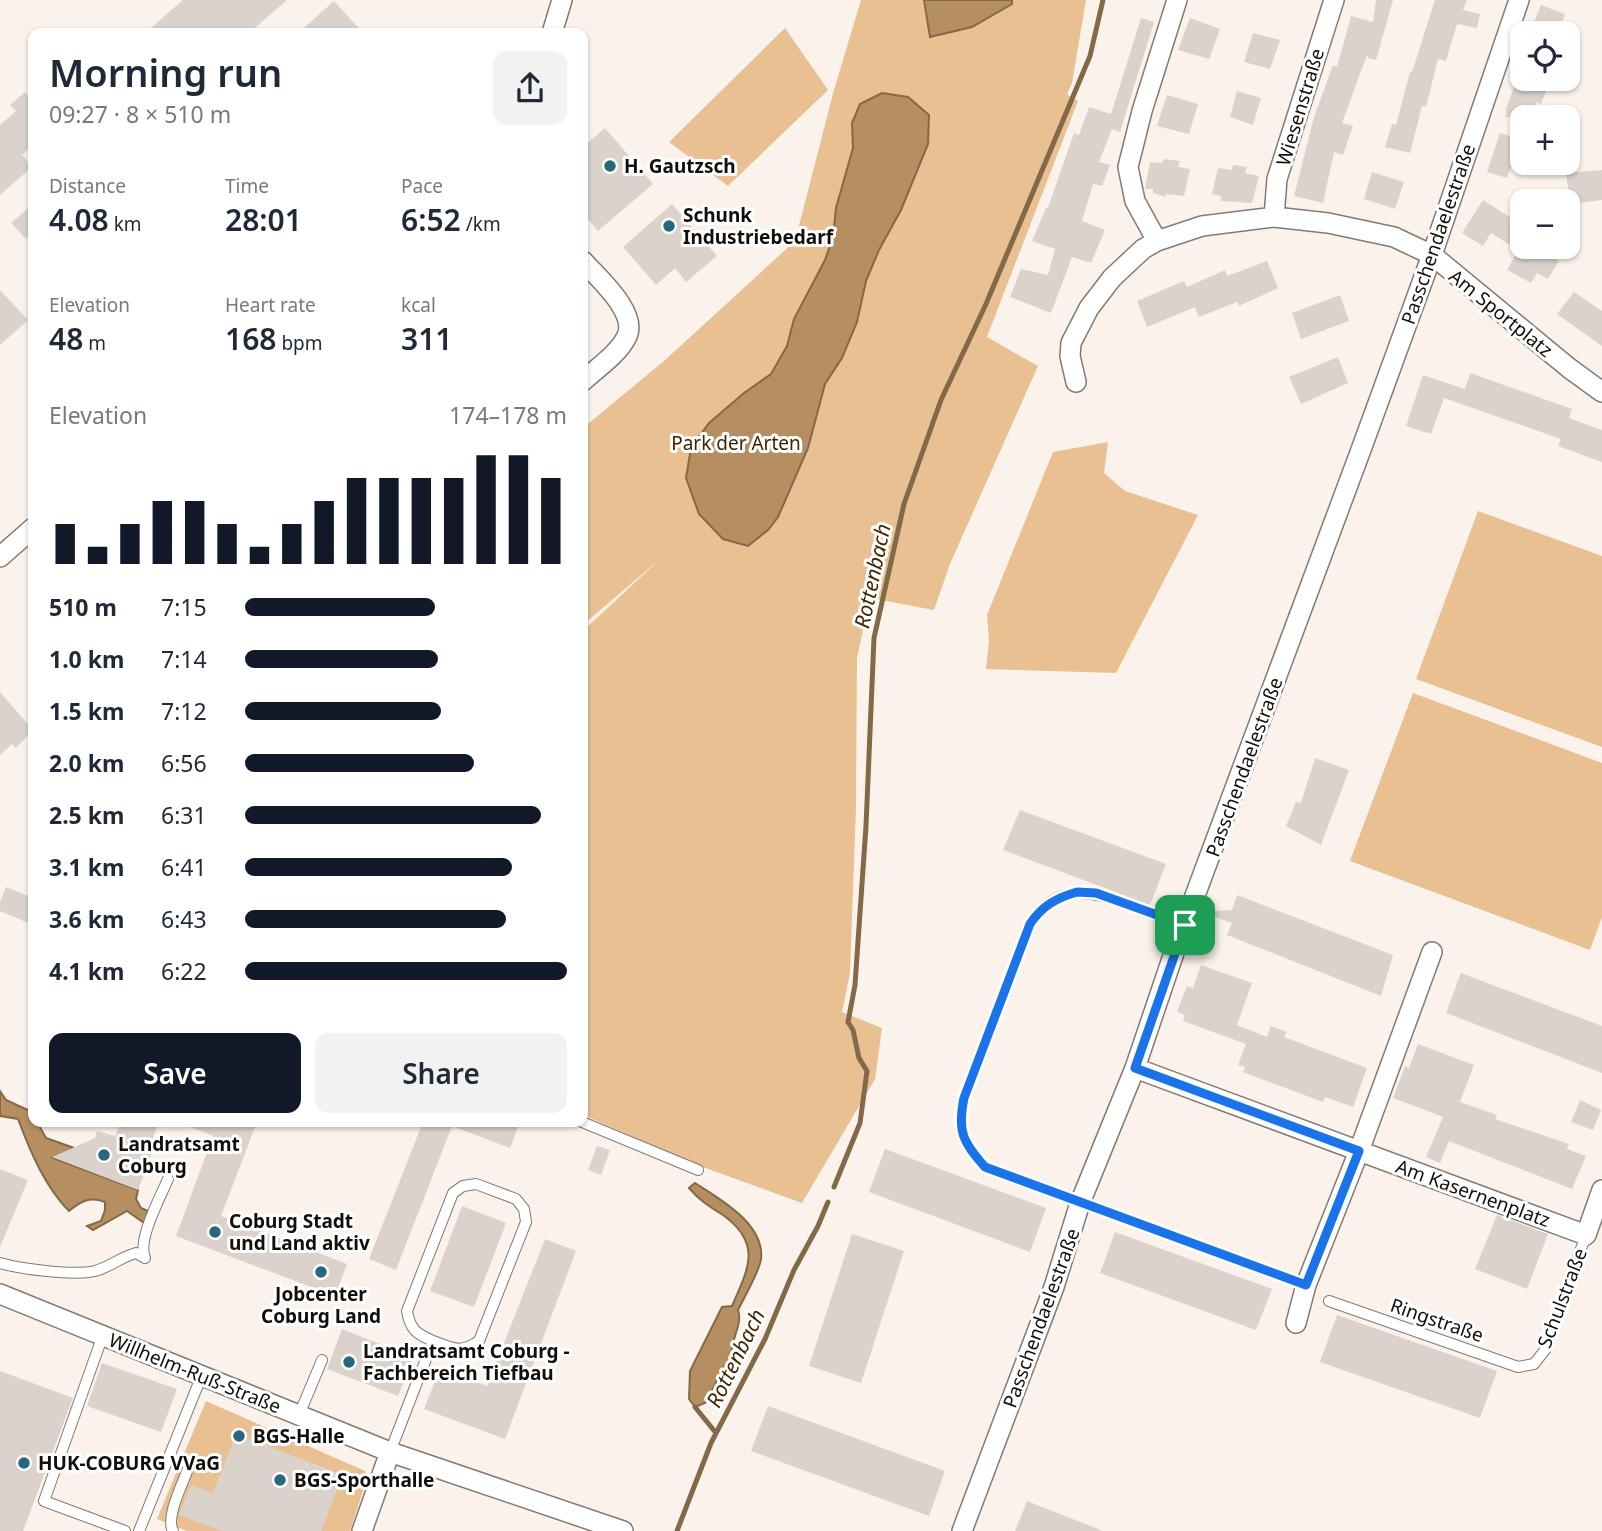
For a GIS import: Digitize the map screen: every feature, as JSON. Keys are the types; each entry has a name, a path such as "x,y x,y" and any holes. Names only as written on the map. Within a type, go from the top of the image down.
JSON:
{"street":[{"path":"554,28 562,0"},
{"path":"1157,241 1135,201 1128,167 1142,111 1177,0"},
{"name":"Wiesenstraße","path":"1275,217 1277,179 1334,0"},
{"name":"Passchendaelestraße","path":"962,1531 1054,1287 1080,1203 1135,1068 1185,925 1432,255 1519,0"},
{"name":"Am Sportplatz","path":"1076,382 1070,356 1071,343 1089,308 1112,278 1143,249 1157,241 1202,226 1275,217 1328,223 1394,237 1432,255 1547,351 1602,392"},
{"path":"588,267 620,303 630,328 628,337 619,349 588,377"},
{"path":"0,556 28,532"},
{"path":"1296,1324 1306,1285 1359,1151 1432,952"},
{"name":"Am Kasernenplatz","path":"1135,1068 1586,1235"},
{"name":"Schulstraße","path":"1586,1235 1602,1190"},
{"name":"Willhelm-Ruß-Straße","path":"0,1294 390,1452 623,1531"},
{"path":"362,1531 390,1452"}],"lane":[{"path":"1185,925 1096,893 1077,892 1059,897 1044,907 1030,924 1024,937 964,1098 960,1126 968,1148 985,1167 1306,1285"},
{"path":"588,1124 698,1170"},
{"path":"0,1263 13,1267 92,1272 114,1264 128,1255 136,1253 145,1258 142,1252 144,1239 168,1179"},
{"path":"476,1184 516,1199 524,1209 526,1222 479,1341 468,1348 456,1349 433,1340 416,1334 409,1324 407,1311 453,1194 464,1186 476,1184"},
{"name":"Schulstraße","path":"1534,1364 1545,1350 1586,1235"},
{"name":"Ringstraße","path":"1329,1301 1518,1367 1534,1364"},
{"path":"103,1335 44,1501 125,1531"},
{"path":"390,1452 433,1340"},
{"path":"299,1415 322,1360"},
{"path":"139,1531 202,1375"},
{"path":"173,1531 170,1526 171,1516 189,1466"}],"green space":[{"name":"Park der Arten","path":"861,0 1086,0 1072,83 1067,94 1078,101 987,337 1038,366 950,564 934,610 870,598 857,658 856,807 850,973 842,1012 882,1028 875,1079 802,1203 700,1166 588,1117 588,626 661,558 588,621 588,424 664,361 795,241 834,90"},
{"path":"785,28 828,90 728,186 669,142"},
{"path":"1108,442 1104,473 1125,491 1198,515 1116,673 986,669 989,641 987,615 1053,452"},
{"path":"1478,511 1602,556 1602,747 1416,679"},
{"path":"1413,693 1602,763 1602,917 1590,950 1350,861"},
{"name":"BGS-Halle","path":"206,1401 365,1471 368,1476 350,1531 187,1531 157,1519"}],"shaded area":[{"path":"924,0 1012,0 1012,4 972,27 930,37"},
{"path":"882,93 908,97 929,115 928,144 901,210 866,281 857,322 842,358 825,384 808,448 778,517 768,530 748,546 723,539 699,514 686,478 691,448 709,423 771,374 787,346 794,319 825,260 833,237 836,208 853,148 852,123 860,104"},
{"path":"0,1091 6,1100 28,1110 28,1127 40,1127 46,1138 74,1148 53,1158 138,1190 136,1199 141,1208 148,1211 144,1223 127,1211 93,1230 87,1226 101,1221 105,1202 95,1199 82,1202 69,1211 45,1180 18,1119 0,1116"},
{"path":"695,1183 728,1205 748,1224 756,1235 761,1259 738,1310 739,1321 732,1353 705,1403 695,1407 689,1399 690,1371 722,1307 732,1306 747,1269 748,1247 736,1226 689,1188"}],"building":[{"path":"183,0 287,0 255,28 151,28"},
{"path":"1376,0 1393,0 1376,60 1368,58 1367,55 1342,123 1353,126 1343,155 1334,152 1323,203 1294,196 1314,117 1333,65 1337,67 1351,16 1373,22"},
{"path":"1435,0 1467,0 1463,10 1480,14 1477,28 1457,24 1446,61 1438,59 1426,107 1422,106 1410,153 1385,147 1392,124 1396,125 1410,72"},
{"path":"334,1 358,28 304,28"},
{"path":"1541,5 1565,14 1562,21 1535,21"},
{"path":"1141,18 1154,22 1120,132 1112,129 1099,162 1110,165 1102,186 1093,184 1082,221 1105,230 1091,263 1072,257 1051,313 1010,297 1021,269 1048,275 1055,249 1032,241 1048,208 1074,133 1079,135 1089,107 1111,114"},
{"path":"1190,18 1220,29 1209,59 1178,50"},
{"path":"1253,33 1280,40 1270,69 1244,62"},
{"path":"1237,91 1261,98 1253,125 1230,117"},
{"path":"1512,91 1546,91 1541,104 1536,102 1535,105 1510,105 1510,117 1505,117"},
{"path":"25,92 28,95 28,150 22,155 28,162 28,170 0,195 0,125 16,111 10,105"},
{"path":"1167,95 1198,104 1189,134 1157,126"},
{"name":"H. Gautzsch","path":"605,128 653,184 598,231 588,219 588,143"},
{"path":"1500,133 1510,136 1510,170 1507,178 1487,172"},
{"path":"1164,159 1180,161 1178,167 1190,169 1184,196 1166,194 1166,197 1153,193 1153,189 1145,189 1150,162 1162,163"},
{"path":"1233,165 1247,167 1245,173 1259,176 1252,203 1221,201 1221,196 1212,194 1218,168 1232,170"},
{"path":"1602,170 1602,200 1580,203 1580,189 1568,189 1566,175 1580,175 1580,172"},
{"path":"1372,172 1404,182 1395,209 1364,199"},
{"path":"1483,200 1510,217 1510,245 1491,233 1483,246 1462,233"},
{"name":"Schunk Industriebedarf","path":"672,204 717,256 686,282 675,268 656,285 623,247"},
{"path":"28,208 28,237 26,239 11,223"},
{"path":"1513,259 1559,261 1548,279 1537,273 1531,283 1507,270"},
{"path":"1267,261 1278,288 1239,306 1237,302 1199,317 1195,307 1147,327 1137,301 1184,281 1187,287 1225,270 1227,276"},
{"path":"0,290 28,320 0,345"},
{"path":"1574,292 1602,311 1602,346 1557,314"},
{"path":"1340,295 1349,321 1301,339 1292,313"},
{"path":"1338,357 1348,383 1301,404 1289,377"},
{"path":"1470,373 1572,409 1569,418 1602,430 1602,462 1558,446 1561,439 1444,398 1431,434 1406,426 1423,375 1465,389"},
{"path":"0,692 28,724 28,735 16,748 12,744 0,755"},
{"path":"1315,758 1349,770 1321,845 1286,826 1296,802 1301,803"},
{"path":"1020,810 1166,864 1150,905 1003,850"},
{"path":"6,887 28,896 28,923 0,911 0,902"},
{"path":"1237,895 1393,955 1381,996 1227,935 1232,923 1202,912 1232,910"},
{"path":"1201,965 1252,983 1237,1025 1267,1037 1271,1026 1287,1032 1284,1037 1367,1068 1353,1107 1325,1097 1323,1102 1243,1072 1245,1067 1238,1065 1246,1044 1183,1021 1185,1015 1177,1012 1187,986 1193,988"},
{"path":"1461,973 1602,1026 1602,1073 1446,1013"},
{"path":"1418,1044 1474,1065 1460,1102 1497,1115 1495,1119 1569,1144 1567,1149 1586,1156 1572,1189 1449,1141 1440,1163 1426,1157 1443,1117 1393,1098 1405,1066 1409,1068"},
{"path":"1580,1100 1601,1110 1593,1130 1571,1122"},
{"name":"Landratsamt Coburg","path":"119,1127 157,1127 148,1151 152,1152 138,1190 52,1157 95,1138 97,1131 115,1136"},
{"path":"190,1127 255,1127 221,1216 347,1264 335,1296 176,1236 213,1136"},
{"path":"421,1127 452,1127 396,1270 369,1259"},
{"path":"455,1127 518,1127 510,1148"},
{"path":"597,1146 610,1150 601,1175 588,1170"},
{"path":"885,1149 1046,1208 1030,1252 869,1192"},
{"path":"0,1169 28,1180 0,1247"},
{"path":"462,1206 506,1223 474,1307 430,1291"},
{"path":"1497,1215 1548,1234 1527,1289 1475,1269"},
{"path":"1115,1232 1272,1289 1256,1330 1100,1273"},
{"path":"852,1234 904,1251 861,1383 809,1366"},
{"path":"545,1239 576,1251 505,1439 424,1409 440,1368 487,1386"},
{"path":"1337,1315 1497,1371 1480,1418 1320,1362"},
{"path":"342,1329 413,1357 398,1396 327,1369"},
{"path":"102,1363 177,1389 161,1432 87,1406"},
{"name":"HUK-COBURG VVaG","path":"0,1371 73,1398 23,1531 0,1531"},
{"path":"768,1406 945,1471 929,1516 751,1451"},
{"name":"BGS-Sporthalle","path":"236,1434 343,1475 321,1531 222,1531 179,1515 191,1485 213,1493"},
{"path":"1027,1501 1101,1530 1101,1531 1015,1531"}],"waterway":[{"name":"Rottenbach","path":"834,1187 860,1123 867,1071 859,1058 853,1030 848,1022 855,985 866,826 874,638 904,504 941,400 986,304 1090,56 1103,0"},
{"name":"Rottenbach","path":"677,1531 711,1443 765,1339 794,1270 828,1202"},
{"path":"695,1407 716,1433"}],"place":[{"name":"H. Gautzsch","path":"610,166"},
{"name":"Schunk Industriebedarf","path":"669,226"},
{"name":"Landratsamt Coburg","path":"104,1155"},
{"name":"Coburg Stadt und Land aktiv","path":"215,1232"},
{"name":"Jobcenter Coburg Land","path":"321,1272"},
{"name":"Landratsamt Coburg - Fachbereich Tiefbau","path":"349,1362"},
{"name":"BGS-Halle","path":"239,1436"},
{"name":"HUK-COBURG VVaG","path":"24,1463"},
{"name":"BGS-Sporthalle","path":"280,1480"}],"route":[{"path":"1077,892 1096,893 1185,925 1135,1068 1359,1151 1306,1285 985,1167 963,1138 960,1116 964,1098 1024,937 1036,915 1044,907 1059,897 1077,892"}]}
